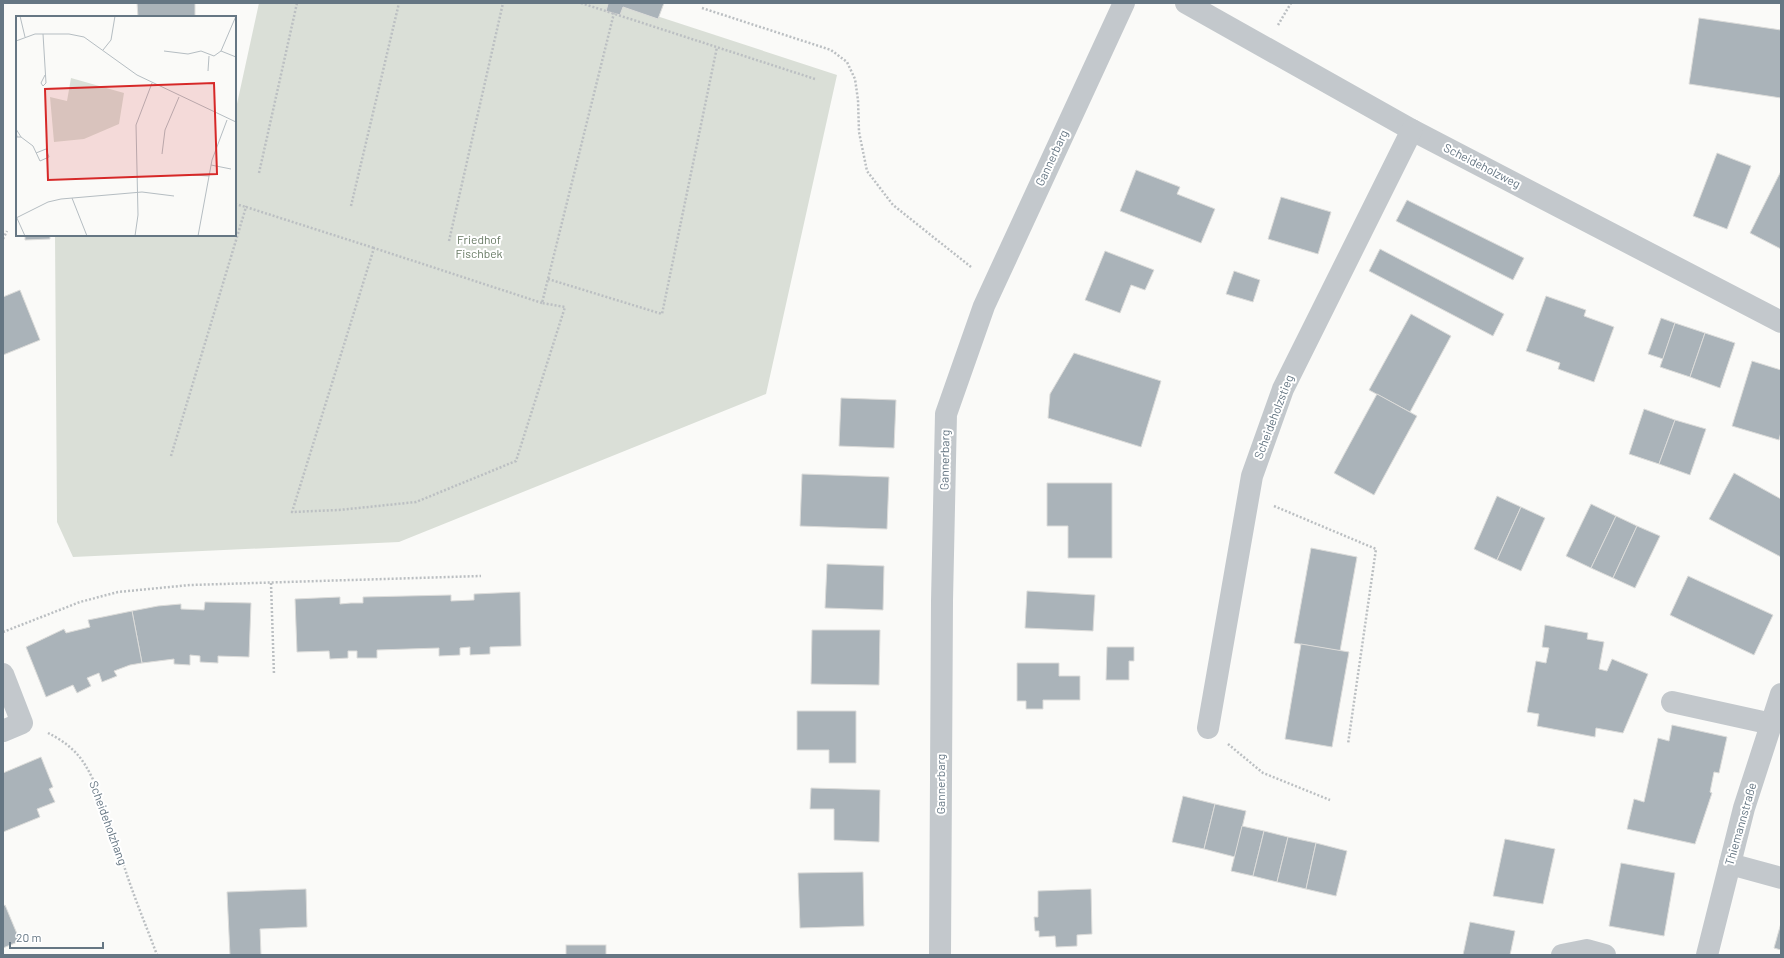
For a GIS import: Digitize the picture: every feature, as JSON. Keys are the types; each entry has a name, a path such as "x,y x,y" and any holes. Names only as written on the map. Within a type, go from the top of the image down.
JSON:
{"street":[{"name":"Gannerbarg","path":"940,955 942,601 946,414 984,306 995,280 1124,3"},
{"name":"Scheideholzweg","path":"1186,3 1412,130 1781,322"},
{"name":"Scheideholzstieg","path":"1208,728 1252,476 1283,389 1412,130"},
{"path":"3,674 12,727"},
{"name":"Thiemannstraße","path":"1707,955 1744,808 1781,694"},
{"path":"1672,702 1772,724"},
{"path":"1730,864 1781,878"},
{"path":"1562,955 1586,950 1606,955"}],"path":[{"path":"259,173 297,3"},
{"path":"351,206 400,3"},
{"path":"449,241 504,3"},
{"path":"581,3 815,79"},
{"path":"702,8 830,50 847,62 855,79 858,100 859,132 867,171 893,205 972,267 995,280"},
{"path":"542,302 614,13"},
{"path":"548,279 662,314 717,47"},
{"path":"236,204 246,207 374,248 542,302 565,307 516,461 416,502 339,510 292,512 374,248"},
{"path":"171,456 246,207"},
{"path":"3,239 7,231"},
{"path":"1248,495 1376,549 1348,744"},
{"path":"3,632 80,602 118,592 190,585 481,576"},
{"path":"271,583 274,675"},
{"name":"Scheideholzhang","path":"12,727 42,730 59,739 78,754 90,774 102,801 132,890 158,955"},
{"path":"1208,728 1263,773 1330,800"}],"green space":[{"name":"Friedhof Fischbek","path":"259,3 617,3 837,75 766,394 399,542 73,557 57,522 55,236 236,236 236,108"}],"building":[{"path":"137,3 195,3 195,16 138,16"},
{"path":"606,3 664,3 658,19 623,7 620,15 606,11 608,4"},
{"path":"1699,18 1781,30 1781,98 1689,84"},
{"path":"1717,153 1751,166 1727,229 1693,216"},
{"path":"1136,170 1180,187 1177,194 1215,209 1201,243 1120,211"},
{"path":"1781,171 1781,249 1750,233"},
{"path":"1281,197 1331,212 1318,254 1268,239"},
{"path":"1407,200 1524,258 1513,280 1396,221"},
{"path":"25,236 50,236 50,239 25,240"},
{"path":"1380,249 1504,314 1493,336 1369,271"},
{"path":"1105,251 1154,270 1145,290 1131,285 1120,313 1085,300"},
{"path":"1234,271 1260,280 1253,302 1226,294"},
{"path":"20,290 40,340 3,355 3,297"},
{"path":"1546,296 1586,310 1584,316 1614,327 1594,382 1558,369 1560,363 1526,351"},
{"path":"1411,314 1451,336 1410,412 1369,390"},
{"path":"1661,318 1675,323 1663,359 1648,354"},
{"path":"1675,323 1705,333 1690,377 1660,367"},
{"path":"1705,333 1735,343 1720,388 1690,377"},
{"path":"1074,353 1161,381 1141,447 1048,418 1050,394"},
{"path":"1752,361 1781,370 1781,432 1779,440 1732,426"},
{"path":"1377,394 1417,416 1374,495 1334,473"},
{"path":"841,398 896,400 894,448 839,446"},
{"path":"1644,409 1675,420 1659,464 1629,454"},
{"path":"1675,420 1706,429 1690,475 1659,464"},
{"path":"1734,473 1781,499 1781,557 1709,519"},
{"path":"802,474 889,477 887,529 800,526"},
{"path":"1047,483 1112,483 1112,558 1068,558 1068,526 1047,526"},
{"path":"1497,496 1521,507 1497,560 1474,549"},
{"path":"1591,504 1616,516 1591,568 1566,556"},
{"path":"1521,507 1545,518 1521,571 1497,560"},
{"path":"1616,516 1637,526 1613,578 1591,568"},
{"path":"1637,526 1660,536 1635,588 1613,578"},
{"path":"1311,548 1357,557 1340,651 1294,643"},
{"path":"827,564 884,566 883,610 825,608"},
{"path":"1688,576 1773,615 1754,655 1670,615"},
{"path":"1027,591 1095,595 1093,631 1025,628"},
{"path":"520,592 521,646 490,647 490,654 470,655 470,647 460,648 460,655 439,656 439,648 377,650 377,658 357,658 357,651 348,651 348,658 330,659 329,651 297,652 295,599 340,597 340,604 363,603 363,597 451,595 451,601 474,600 474,594"},
{"path":"205,602 251,603 249,657 218,656 218,663 200,662 200,656 190,655 190,665 174,664 174,659 142,663 132,611 158,606 181,604 181,609 204,610"},
{"path":"132,611 142,663 130,665 114,671 117,676 102,682 99,673 87,678 91,686 77,693 73,685 46,697 26,647 64,629 66,633 90,627 88,620"},
{"path":"1545,625 1588,633 1587,639 1604,642 1599,669 1607,671 1612,659 1648,674 1623,733 1596,728 1595,737 1537,726 1539,714 1527,712 1536,661 1546,663 1549,648 1542,647"},
{"path":"812,630 880,630 879,685 811,684"},
{"path":"1301,644 1349,652 1332,747 1285,739"},
{"path":"1107,647 1134,647 1134,661 1129,661 1129,680 1106,680"},
{"path":"1017,663 1059,663 1059,676 1080,676 1080,700 1043,700 1043,709 1026,709 1026,701 1017,701"},
{"path":"797,711 856,711 856,763 829,763 829,750 797,750"},
{"path":"1672,725 1727,737 1719,773 1714,772 1710,792 1712,793 1695,844 1627,829 1634,799 1644,802 1658,738 1669,741"},
{"path":"41,757 53,787 49,789 55,802 37,809 40,817 3,832 3,773"},
{"path":"811,788 880,790 879,842 834,840 834,809 810,809"},
{"path":"1183,796 1215,804 1204,849 1172,842"},
{"path":"1215,804 1246,811 1235,857 1204,849"},
{"path":"1242,826 1264,831 1253,876 1231,871"},
{"path":"1264,831 1288,837 1277,882 1253,876"},
{"path":"1288,837 1316,843 1306,889 1277,882"},
{"path":"1505,839 1555,849 1543,904 1493,896"},
{"path":"1316,843 1347,851 1336,896 1306,889"},
{"path":"1621,863 1675,873 1664,936 1609,926"},
{"path":"863,872 864,926 800,928 798,873"},
{"path":"306,889 307,927 260,929 261,955 230,955 227,892"},
{"path":"1091,889 1092,934 1077,935 1077,946 1056,947 1055,936 1039,937 1039,931 1035,931 1034,917 1038,917 1038,891"},
{"path":"5,905 20,941 3,948 3,906"},
{"path":"1470,922 1515,931 1510,955 1463,955"},
{"path":"1781,923 1781,950 1774,948"},
{"path":"566,945 606,945 606,955 566,955"}]}
